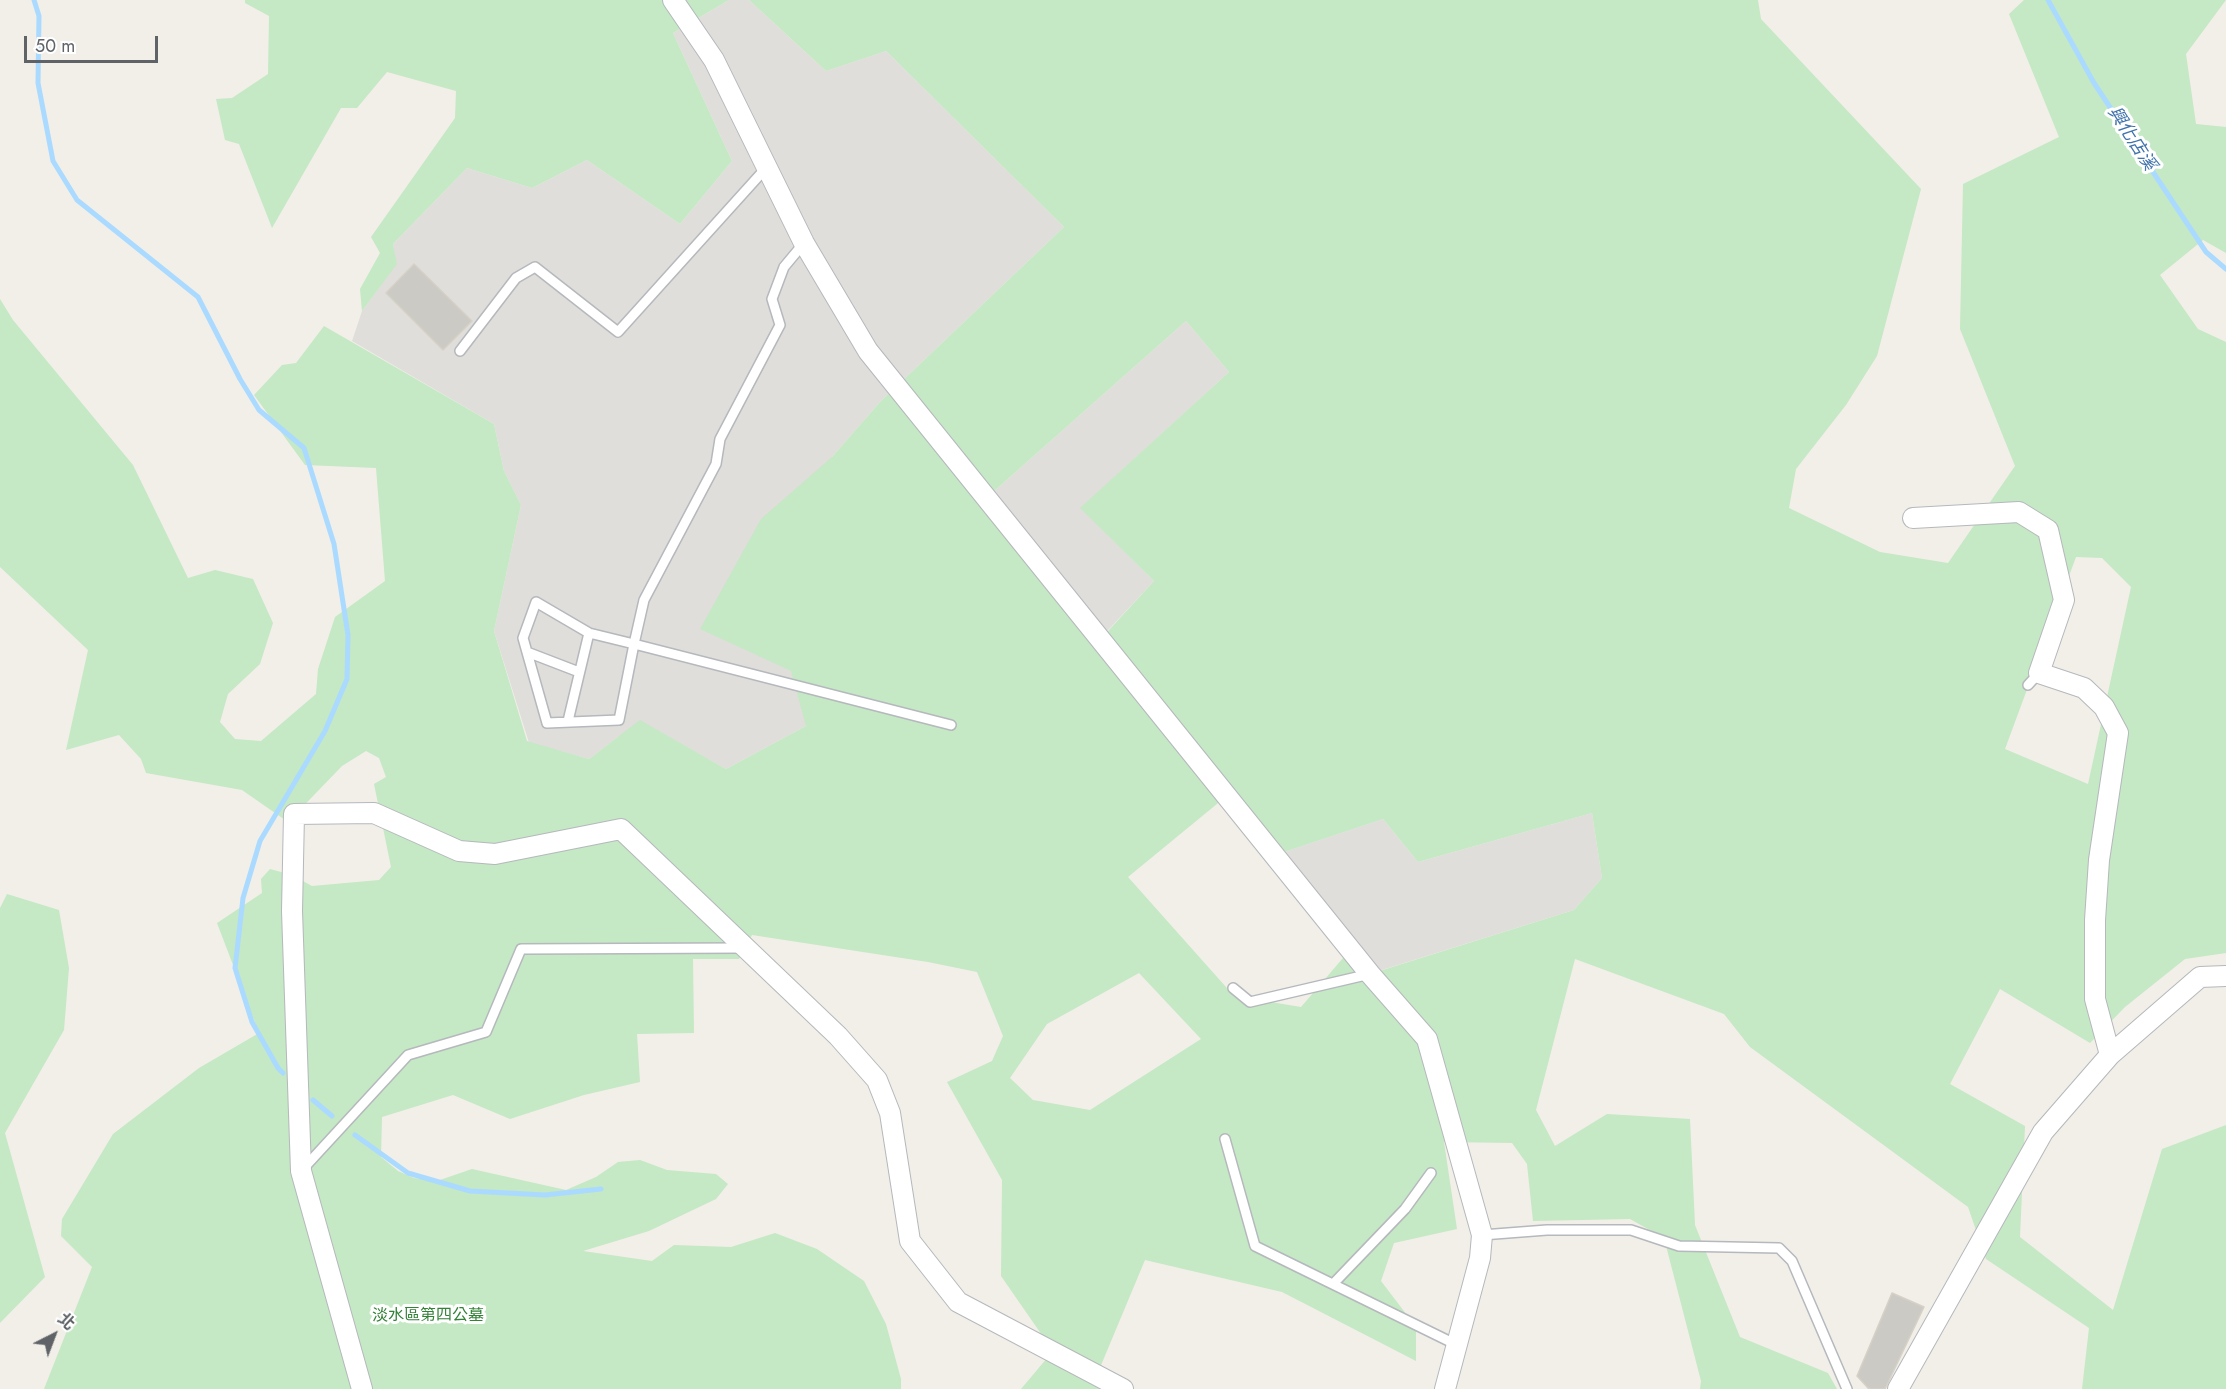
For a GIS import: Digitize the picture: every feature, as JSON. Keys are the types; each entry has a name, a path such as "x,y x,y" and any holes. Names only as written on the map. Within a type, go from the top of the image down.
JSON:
{"street":[{"path":"673,0 714,60 804,243 868,351 1370,974 1427,1039 1482,1235 1480,1258 1445,1389"},
{"path":"1913,518 2019,512 2049,530 2064,600 2034,679 2084,688 2104,706 2118,733 2099,861 2095,920 2095,999 2110,1055"},
{"path":"362,1389 301,1171 292,911 294,814 374,813 459,851 495,854 621,829 838,1036 877,1080 890,1113 910,1241 958,1302 1123,1389"},
{"path":"1898,1389 2043,1132 2110,1055 2200,977 2226,976"}],"lane":[{"path":"460,351 516,278 536,267 618,332 766,168"},
{"path":"804,243 784,267 772,299 780,325 720,439 716,464 644,600 634,644 619,720 547,723 523,638 536,603 589,633 634,644 951,725"},
{"path":"568,721 589,633"},
{"path":"527,652 579,672"},
{"path":"301,1171 408,1055 486,1032 521,949 745,948"},
{"path":"1233,988 1250,1002 1370,974"},
{"path":"1225,1139 1255,1246 1457,1345"},
{"path":"1333,1284 1405,1209 1431,1173"},
{"path":"1482,1235 1547,1230 1631,1230 1678,1246 1779,1248 1792,1262 1847,1389"}],"shaded area":[{"path":"729,0 749,0 826,71 886,51 1064,227 880,402 832,457 970,715 806,726 726,769 658,731 645,728 618,737 589,759 542,746 530,746 494,631 521,505 504,471 494,424 352,341 362,311 396,264 393,244 467,168 532,188 587,160 680,224 732,161 673,33"},
{"path":"1186,321 1229,372 1081,508 1154,581 1097,642 984,500"},
{"path":"1592,813 1602,878 1574,910 1369,974 1269,857 1383,819 1418,862"}],"green space":[{"path":"245,0 729,0 673,33 732,161 680,224 587,160 532,188 467,168 393,244 397,264 362,311 360,289 380,253 371,237 455,118 456,91 387,72 357,108 341,108 272,228 239,144 225,140 216,99 232,98 268,74 269,16 245,3"},
{"name":"淡水區第四公墓","path":"749,0 1758,0 1761,19 1921,189 1877,356 1846,405 1796,469 1789,508 1880,552 1948,563 2015,466 1960,329 1963,184 2059,137 2009,14 2024,0 2226,0 2186,54 2196,124 2226,127 2226,253 2203,240 2160,275 2198,329 2226,342 2226,953 2185,959 2125,1007 2090,1043 2000,989 1950,1084 2025,1126 2020,1237 2113,1310 2162,1149 2226,1125 2226,1389 2082,1389 2089,1328 1986,1259 1968,1207 1750,1047 1724,1014 1575,959 1536,1110 1555,1146 1607,1114 1690,1119 1695,1225 1740,1337 1828,1373 1837,1389 1700,1389 1701,1381 1664,1238 1630,1219 1533,1221 1527,1164 1512,1143 1444,1142 1457,1229 1394,1243 1381,1281 1416,1327 1416,1361 1282,1292 1145,1260 1099,1370 1131,1389 1021,1389 1053,1351 1001,1276 1002,1180 947,1082 992,1061 1003,1036 977,972 928,962 752,935 739,959 693,959 694,1033 637,1034 640,1082 584,1095 510,1119 453,1095 382,1117 381,1157 398,1171 414,1178 437,1181 472,1169 566,1190 596,1177 618,1162 640,1160 667,1170 716,1174 728,1184 716,1199 649,1231 583,1251 652,1261 674,1245 731,1247 775,1233 817,1249 864,1281 886,1324 901,1379 901,1389 44,1389 92,1267 61,1236 62,1219 113,1134 199,1068 259,1033 217,923 262,893 261,879 270,869 292,875 312,886 379,880 391,867 374,784 386,777 379,758 366,751 342,766 288,822 242,790 146,773 141,759 119,735 66,750 88,650 0,567 0,299 13,320 133,465 188,578 215,570 253,579 273,623 260,664 228,694 220,722 235,739 261,741 316,694 318,669 335,617 385,581 376,468 305,465 254,395 282,365 296,363 324,326 494,424 504,471 521,505 494,631 527,741 589,759 640,720 726,769 806,726 791,671 700,629 761,519 832,457 880,402 1064,227 886,51 826,71","holes":["1186,321 1229,372 1080,508 1154,581 1098,642 984,500","2076,557 2102,558 2131,587 2088,784 2005,749","1223,799 1269,857 1383,819 1418,862 1592,813 1602,878 1574,910 1370,974 1349,951 1301,1007 1234,996 1128,877","1139,973 1201,1039 1090,1110 1033,1100 1010,1078 1047,1024"]},
{"path":"7,894 59,910 69,968 64,1030 5,1133 45,1277 0,1323 0,908"}],"building":[{"path":"414,264 472,321 443,350 386,293"},
{"path":"1892,1293 1924,1307 1885,1389 1872,1389 1868,1388 1857,1376"}],"waterway":[{"path":"34,0 39,16 38,83 53,161 77,200 198,297 240,379 259,410 304,448 334,544 348,635 347,679 325,731 260,841 243,898 235,968 252,1022 283,1073"},
{"name":"興化店溪","path":"2048,0 2094,83 2206,252 2226,269"},
{"path":"313,1100 332,1116"},
{"path":"355,1135 408,1173 470,1191 545,1195 601,1189"}]}
